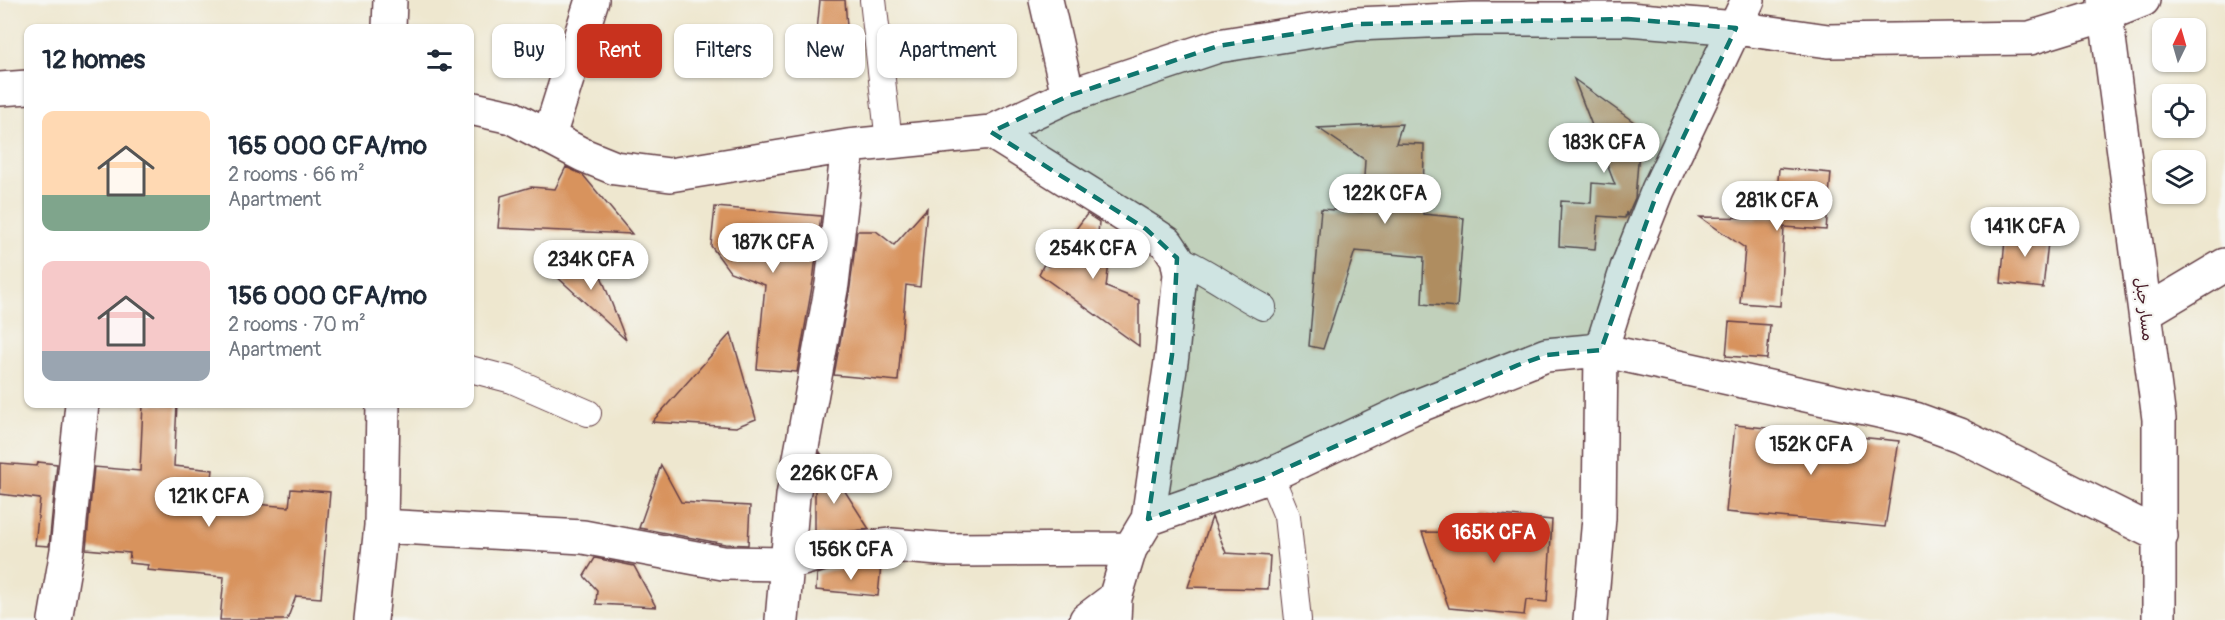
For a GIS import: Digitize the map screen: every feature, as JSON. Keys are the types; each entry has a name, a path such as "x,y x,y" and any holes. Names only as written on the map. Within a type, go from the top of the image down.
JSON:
{"street":[{"path":"389,24 390,0"},
{"path":"549,136 592,0"},
{"path":"1046,0 1068,96"},
{"path":"474,109 511,117 583,155 615,168 670,175 848,146 991,132 1068,96 1218,46 1356,24 1474,19 1628,19 1742,14 1828,41 2030,38 2105,8 2143,0"},
{"name":"مسار جبل","path":"2105,8 2159,419 2161,536 2159,620"},
{"path":"1590,620 1599,518 1601,350 1627,268 1658,190 1742,14"},
{"path":"0,88 24,87"},
{"path":"991,132 1146,228 1167,243 1177,258 1180,274 1172,355 1148,519 1130,549 1115,609 1086,620"},
{"path":"782,620 793,496 832,284 848,146"},
{"path":"2146,312 2225,265"},
{"path":"1148,519 1270,475 1410,409 1518,364 1546,355 1601,350 1915,419 1959,435 2161,536"},
{"path":"55,620 67,550 82,408"},
{"path":"371,620 381,526 383,408"},
{"path":"381,526 582,537 723,563 786,564 826,552 891,545 951,550 1130,549"}],"lane":[{"path":"873,0 889,142"},
{"path":"1177,258 1197,267 1263,307"},
{"path":"474,370 512,380 588,413"},
{"path":"1270,475 1287,516 1298,620"}],"highlighted area":[{"path":"1628,19 1736,28 1658,190 1601,350 1546,355 1518,365 1262,479 1148,519 1172,355 1177,258 1146,229 991,132 1068,96 1218,46 1356,24"}],"building":[{"path":"820,0 845,0 847,24 818,24"},
{"path":"1574,79 1641,127 1635,198 1625,218 1598,216 1595,249 1559,246 1561,201 1591,203 1592,183 1615,185"},
{"path":"1402,124 1396,143 1424,144 1423,214 1464,218 1457,307 1422,304 1424,257 1355,251 1323,349 1309,346 1321,209 1362,212 1365,160 1318,128"},
{"path":"566,167 583,175 632,234 498,228 501,196 531,187 555,189"},
{"path":"1779,168 1831,173 1826,230 1784,227 1780,306 1740,303 1745,248 1700,217 1775,218"},
{"path":"715,207 821,216 813,281 797,372 757,369 765,285 730,272 711,246"},
{"path":"927,208 920,287 906,285 898,381 834,375 850,287 857,231 876,231 894,245"},
{"path":"1087,214 1099,222 1097,246 1111,247 1106,287 1139,300 1139,346 1039,274 1044,264 1049,266"},
{"path":"2006,229 2049,233 2043,288 2001,283"},
{"path":"594,258 626,340 554,274"},
{"path":"1729,322 1770,325 1767,359 1726,356"},
{"path":"731,333 756,419 736,427 652,422"},
{"path":"143,408 177,408 174,466 213,470 209,500 289,507 291,489 330,492 321,598 296,596 287,620 220,620 224,577 147,570 148,565 129,563 130,553 86,549 94,467 140,471"},
{"path":"1735,425 1899,441 1885,527 1726,512"},
{"path":"820,452 869,529 815,536 815,481"},
{"path":"38,462 57,464 49,546 35,545 40,499 0,494 0,463 37,466"},
{"path":"661,465 681,502 750,506 748,545 725,544 639,528"},
{"path":"1479,513 1552,520 1547,602 1526,600 1524,615 1449,608 1422,532 1478,533"},
{"path":"1212,517 1226,553 1270,556 1268,589 1188,587"},
{"path":"595,558 634,566 656,607 596,604 597,590 584,576"},
{"path":"881,565 878,596 816,590 817,574 830,570"}]}
